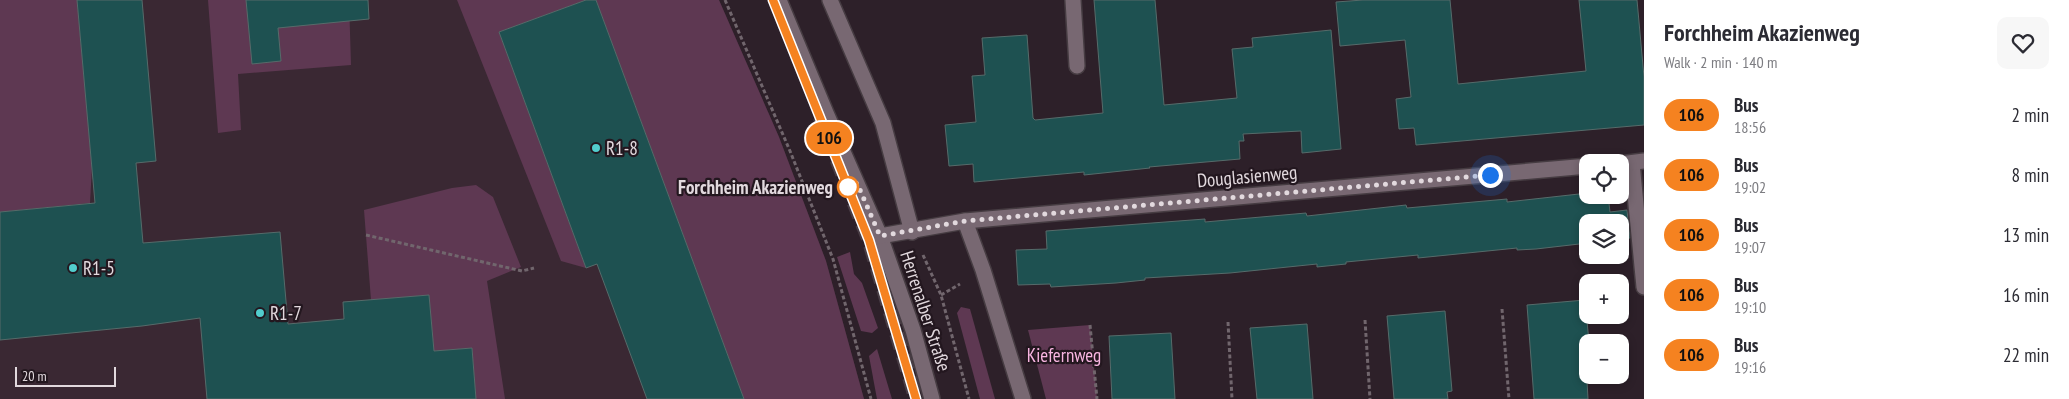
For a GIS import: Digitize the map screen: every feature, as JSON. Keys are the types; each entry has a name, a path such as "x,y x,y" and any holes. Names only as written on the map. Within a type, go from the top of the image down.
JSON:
{"street":[{"name":"Herrenalber Straße","path":"779,0 880,236 913,330 932,399"},
{"path":"830,0 883,123 912,232"},
{"path":"1073,0 1077,66"},
{"path":"1632,162 1644,287"},
{"name":"Douglasienweg","path":"912,232 965,221 1579,167"},
{"path":"965,221 983,270 1023,399"},
{"name":"Herrenalber Straße","path":"880,236 912,232"}],"path":[{"path":"725,0 833,259 871,399"},
{"path":"912,232 942,295 969,399"},
{"path":"366,235 522,271 534,268"},
{"path":"1502,309 1508,399"},
{"path":"1365,320 1370,399"},
{"path":"1228,322 1232,399"},
{"path":"1090,325 1097,399"}],"shaded area":[{"path":"0,0 719,0 779,137 826,261 864,399 0,399"}],"green space":[{"path":"0,0 77,0 92,166 90,203 0,212"},
{"path":"208,0 349,0 351,65 238,74 241,130 218,133"},
{"path":"457,0 586,0 499,32 586,268 561,261"},
{"path":"596,0 719,0 779,137 826,261 864,399 744,399"},
{"path":"476,185 493,197 521,267 487,281 505,399 476,399 472,348 434,351 429,295 371,300 364,210 452,188"},
{"path":"850,252 854,274 862,283 878,328 872,333 861,331 837,257"},
{"path":"961,307 970,309 995,399 980,399 957,313"},
{"name":"Kiefernweg","path":"1090,325 1097,399 1046,399 1028,330"},
{"path":"877,349 892,399 877,399 869,356"}],"building":[{"path":"77,0 142,0 156,161 136,163 143,243 280,232 288,324 344,319 343,302 429,295 434,351 472,348 476,399 207,399 200,318 142,326 0,340 0,212 95,203"},
{"path":"246,0 368,0 369,19 278,28 281,61 252,64"},
{"name":"R1-8","path":"586,0 596,0 744,399 647,399 597,264 586,268 499,32"},
{"path":"1094,0 1155,0 1164,105 1237,98 1232,49 1253,47 1252,38 1331,30 1341,149 1302,153 1301,131 1243,134 1244,141 1239,141 1240,159 1084,175 1084,172 974,182 973,164 949,166 945,125 976,122 972,76 985,75 982,38 1027,35 1033,118 1035,120 1103,113"},
{"path":"1363,0 1450,0 1458,84 1586,71 1579,0 1637,0 1644,77 1644,125 1416,145 1414,128 1399,129 1396,99 1411,97 1405,40 1340,46 1336,2"},
{"path":"1579,194 1579,204 1609,204 1610,212 1627,210 1627,214 1579,214 1579,244 1418,258 1418,255 1346,262 1346,264 1317,267 1317,264 1230,273 1145,278 1145,280 1116,283 1051,287 1050,284 1018,285 1016,250 1047,249 1046,231 1205,219 1205,222 1306,213 1307,216 1406,205 1407,208 1507,199 1507,202"},
{"path":"1579,301 1579,324 1587,324 1588,334 1579,334 1579,384 1587,384 1588,399 1534,399 1527,305"},
{"path":"1445,311 1452,391 1447,392 1448,399 1394,399 1387,316"},
{"path":"1307,324 1313,399 1257,399 1250,328"},
{"path":"1171,333 1175,399 1112,399 1109,336"}],"tunnel":[{"path":"820,117 869,240 916,399"}],"bus line":[{"name":"106","path":"773,0 869,240 916,399"}],"place":[{"name":"R1-8","path":"596,148"},
{"name":"Forchheim Akazienweg","path":"848,187"},
{"name":"R1-5","path":"73,268"},
{"name":"R1-7","path":"260,313"}],"route":[{"path":"848,187 857,183 880,236 912,232 965,221 1490,175"}]}
